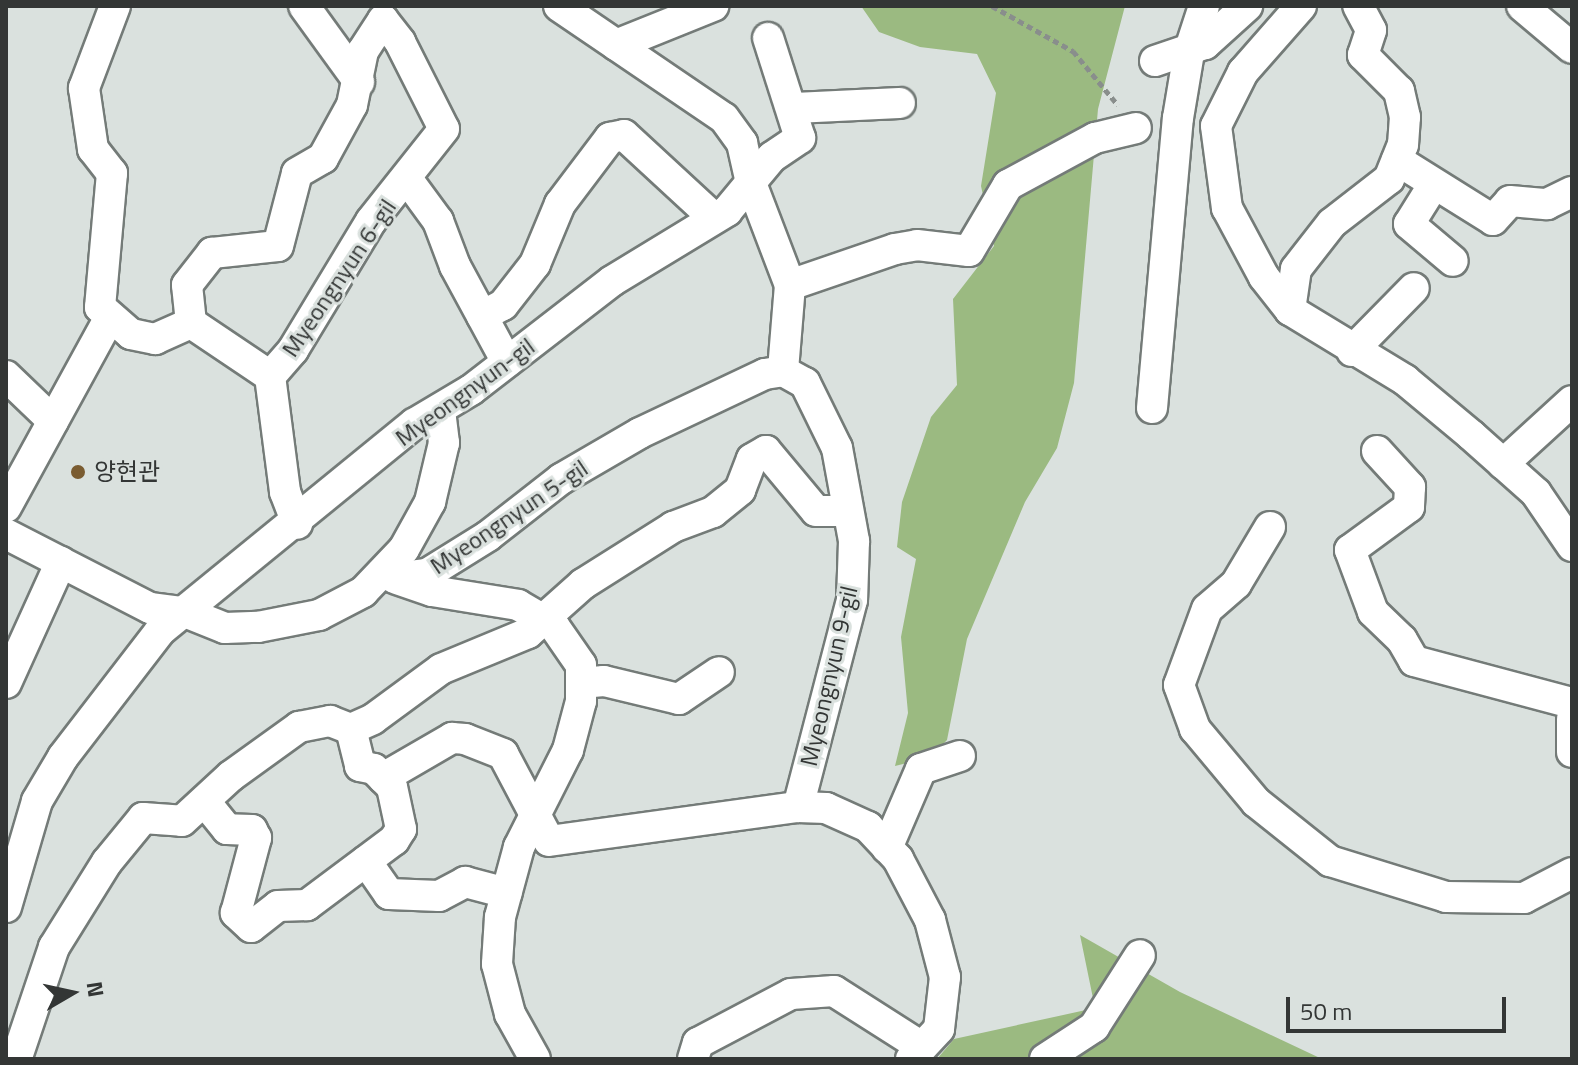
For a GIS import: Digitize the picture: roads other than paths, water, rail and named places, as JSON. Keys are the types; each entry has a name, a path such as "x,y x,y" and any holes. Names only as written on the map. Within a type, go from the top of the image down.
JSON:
{"street":[{"path":"115,6 84,88 93,149 112,173 100,307 131,334 155,339 191,323 187,285 212,253 278,246 297,173 323,158 359,82 358,34 368,6"},
{"path":"559,6 724,118 742,143 751,183 790,285 783,371"},
{"path":"616,45 713,6"},
{"path":"1152,408 1189,52 1204,6"},
{"path":"1155,61 1189,52 1247,6"},
{"path":"1301,6 1243,72 1216,126 1227,208 1264,277 1290,310 1352,351 1405,380 1536,493 1572,546"},
{"path":"1290,310 1296,269 1332,223 1389,179 1397,160 1405,117 1399,91 1363,55 1371,30 1358,6"},
{"path":"1522,6 1572,48"},
{"path":"314,11 359,82"},
{"name":"Myeongnyun 6-gil","path":"270,376 293,350 371,221 408,180 444,129 400,42 383,20 363,51 359,82"},
{"path":"768,38 794,108 900,103"},
{"name":"Myeongnyun-gil","path":"6,907 43,790 160,631 297,524 414,424 507,362 612,281 714,218 751,183 772,157 800,138 794,108"},
{"path":"790,285 895,249 917,245 969,251 1008,185 1095,138 1136,128"},
{"path":"482,316 503,305 535,264 560,204 610,138 624,135 714,218"},
{"path":"1397,160 1493,220 1510,201 1547,204 1572,192"},
{"path":"408,180 438,221 507,362"},
{"path":"1434,184 1409,224 1453,261"},
{"path":"1352,351 1414,288"},
{"path":"6,507 110,317"},
{"name":"Myeongnyun 6-gil","path":"191,323 270,376 285,492 297,524"},
{"name":"Myeongnyun 9-gil","path":"783,371 805,383 837,448 854,541 852,600 798,807"},
{"name":"Myeongnyun 5-gil","path":"185,612 225,628 258,627 319,615 389,577 427,574 561,479 640,433 765,374 783,371"},
{"path":"6,376 53,421"},
{"path":"1503,464 1572,401"},
{"path":"440,409 444,443 430,502 389,577 432,591 518,605 554,626 581,665 581,683 568,750 519,847 507,893 497,964 510,1014 535,1059"},
{"path":"15,1056 54,947 107,862 143,818 182,821 231,776 299,727 330,721 351,729 373,719 441,669 493,651 528,633 583,584 673,527 713,512 740,490 752,459 766,451 816,511 848,511"},
{"path":"1377,451 1410,487 1409,507 1350,550 1373,612 1402,640 1414,661 1572,703"},
{"path":"1270,527 1236,584 1207,609 1179,685 1195,729 1256,802 1330,861 1446,897 1524,898 1572,873"},
{"path":"6,534 150,608 185,612"},
{"path":"6,683 61,562"},
{"path":"581,683 604,681 679,699 719,672"},
{"path":"1572,719 1572,752"},
{"path":"205,802 227,829 252,830 256,838 236,913 251,927 278,906 307,905 394,840 401,829 400,809 383,778 374,769 360,766 351,729"},
{"path":"383,778 452,738 465,739 503,754 549,841 798,807 826,808 868,827 887,848 930,920 945,977 939,1029 917,1053 834,991 791,994 698,1043 693,1059"},
{"path":"887,848 921,769 960,756"},
{"path":"366,861 389,894 439,896 465,882 507,893"},
{"path":"1045,1059 1094,1027 1140,955"}],"place":[{"name":"양현관","path":"78,472"}]}
